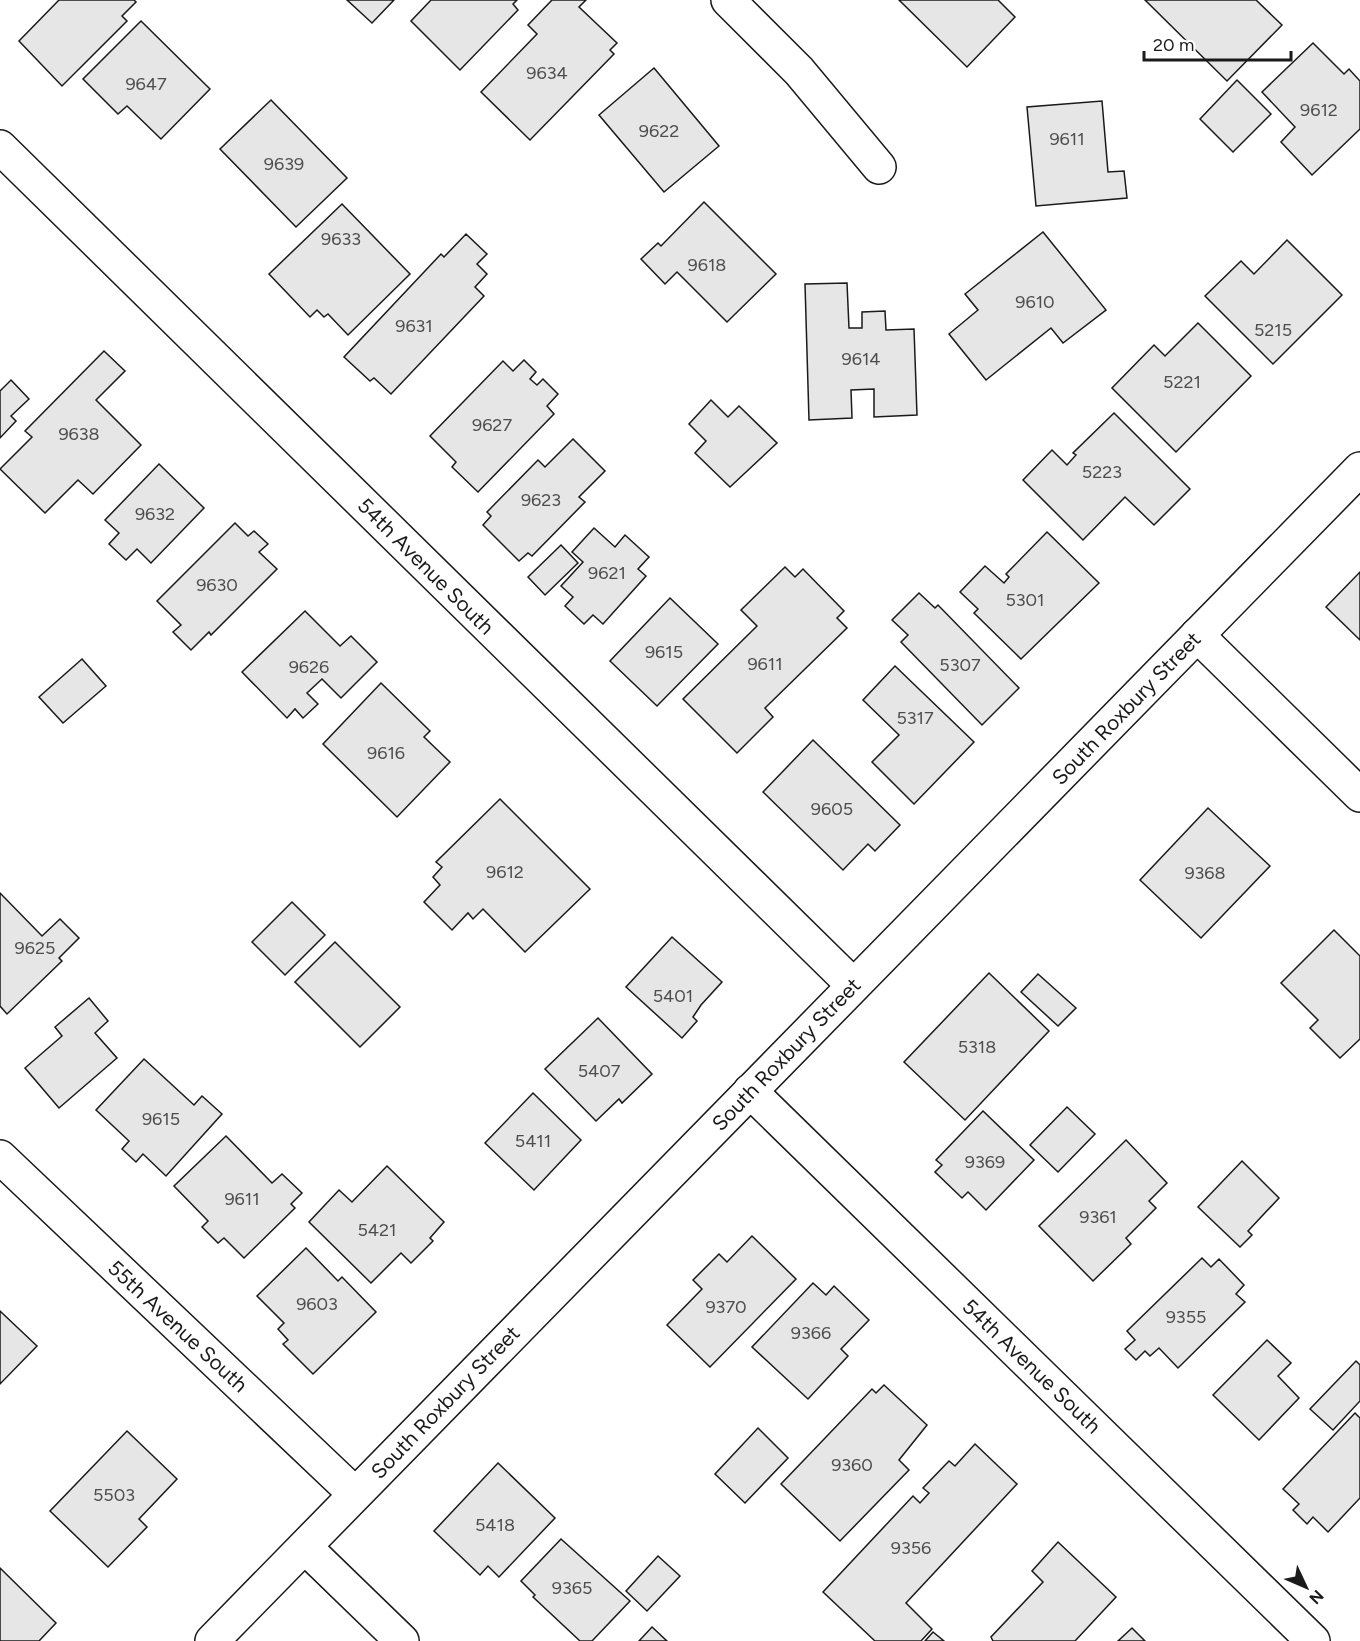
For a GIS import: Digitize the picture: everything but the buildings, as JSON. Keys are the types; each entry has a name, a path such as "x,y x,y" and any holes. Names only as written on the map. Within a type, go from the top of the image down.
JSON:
{"street":[{"path":"728,0 799,71 879,167"},
{"name":"54th Avenue South","path":"0,147 853,985"},
{"name":"South Roxbury Street","path":"212,1641 1360,469"},
{"path":"1197,635 1360,795"},
{"name":"54th Avenue South","path":"750,1091 1313,1641"},
{"name":"55th Avenue South","path":"0,1157 355,1494"},
{"path":"305,1547 402,1641"}]}
